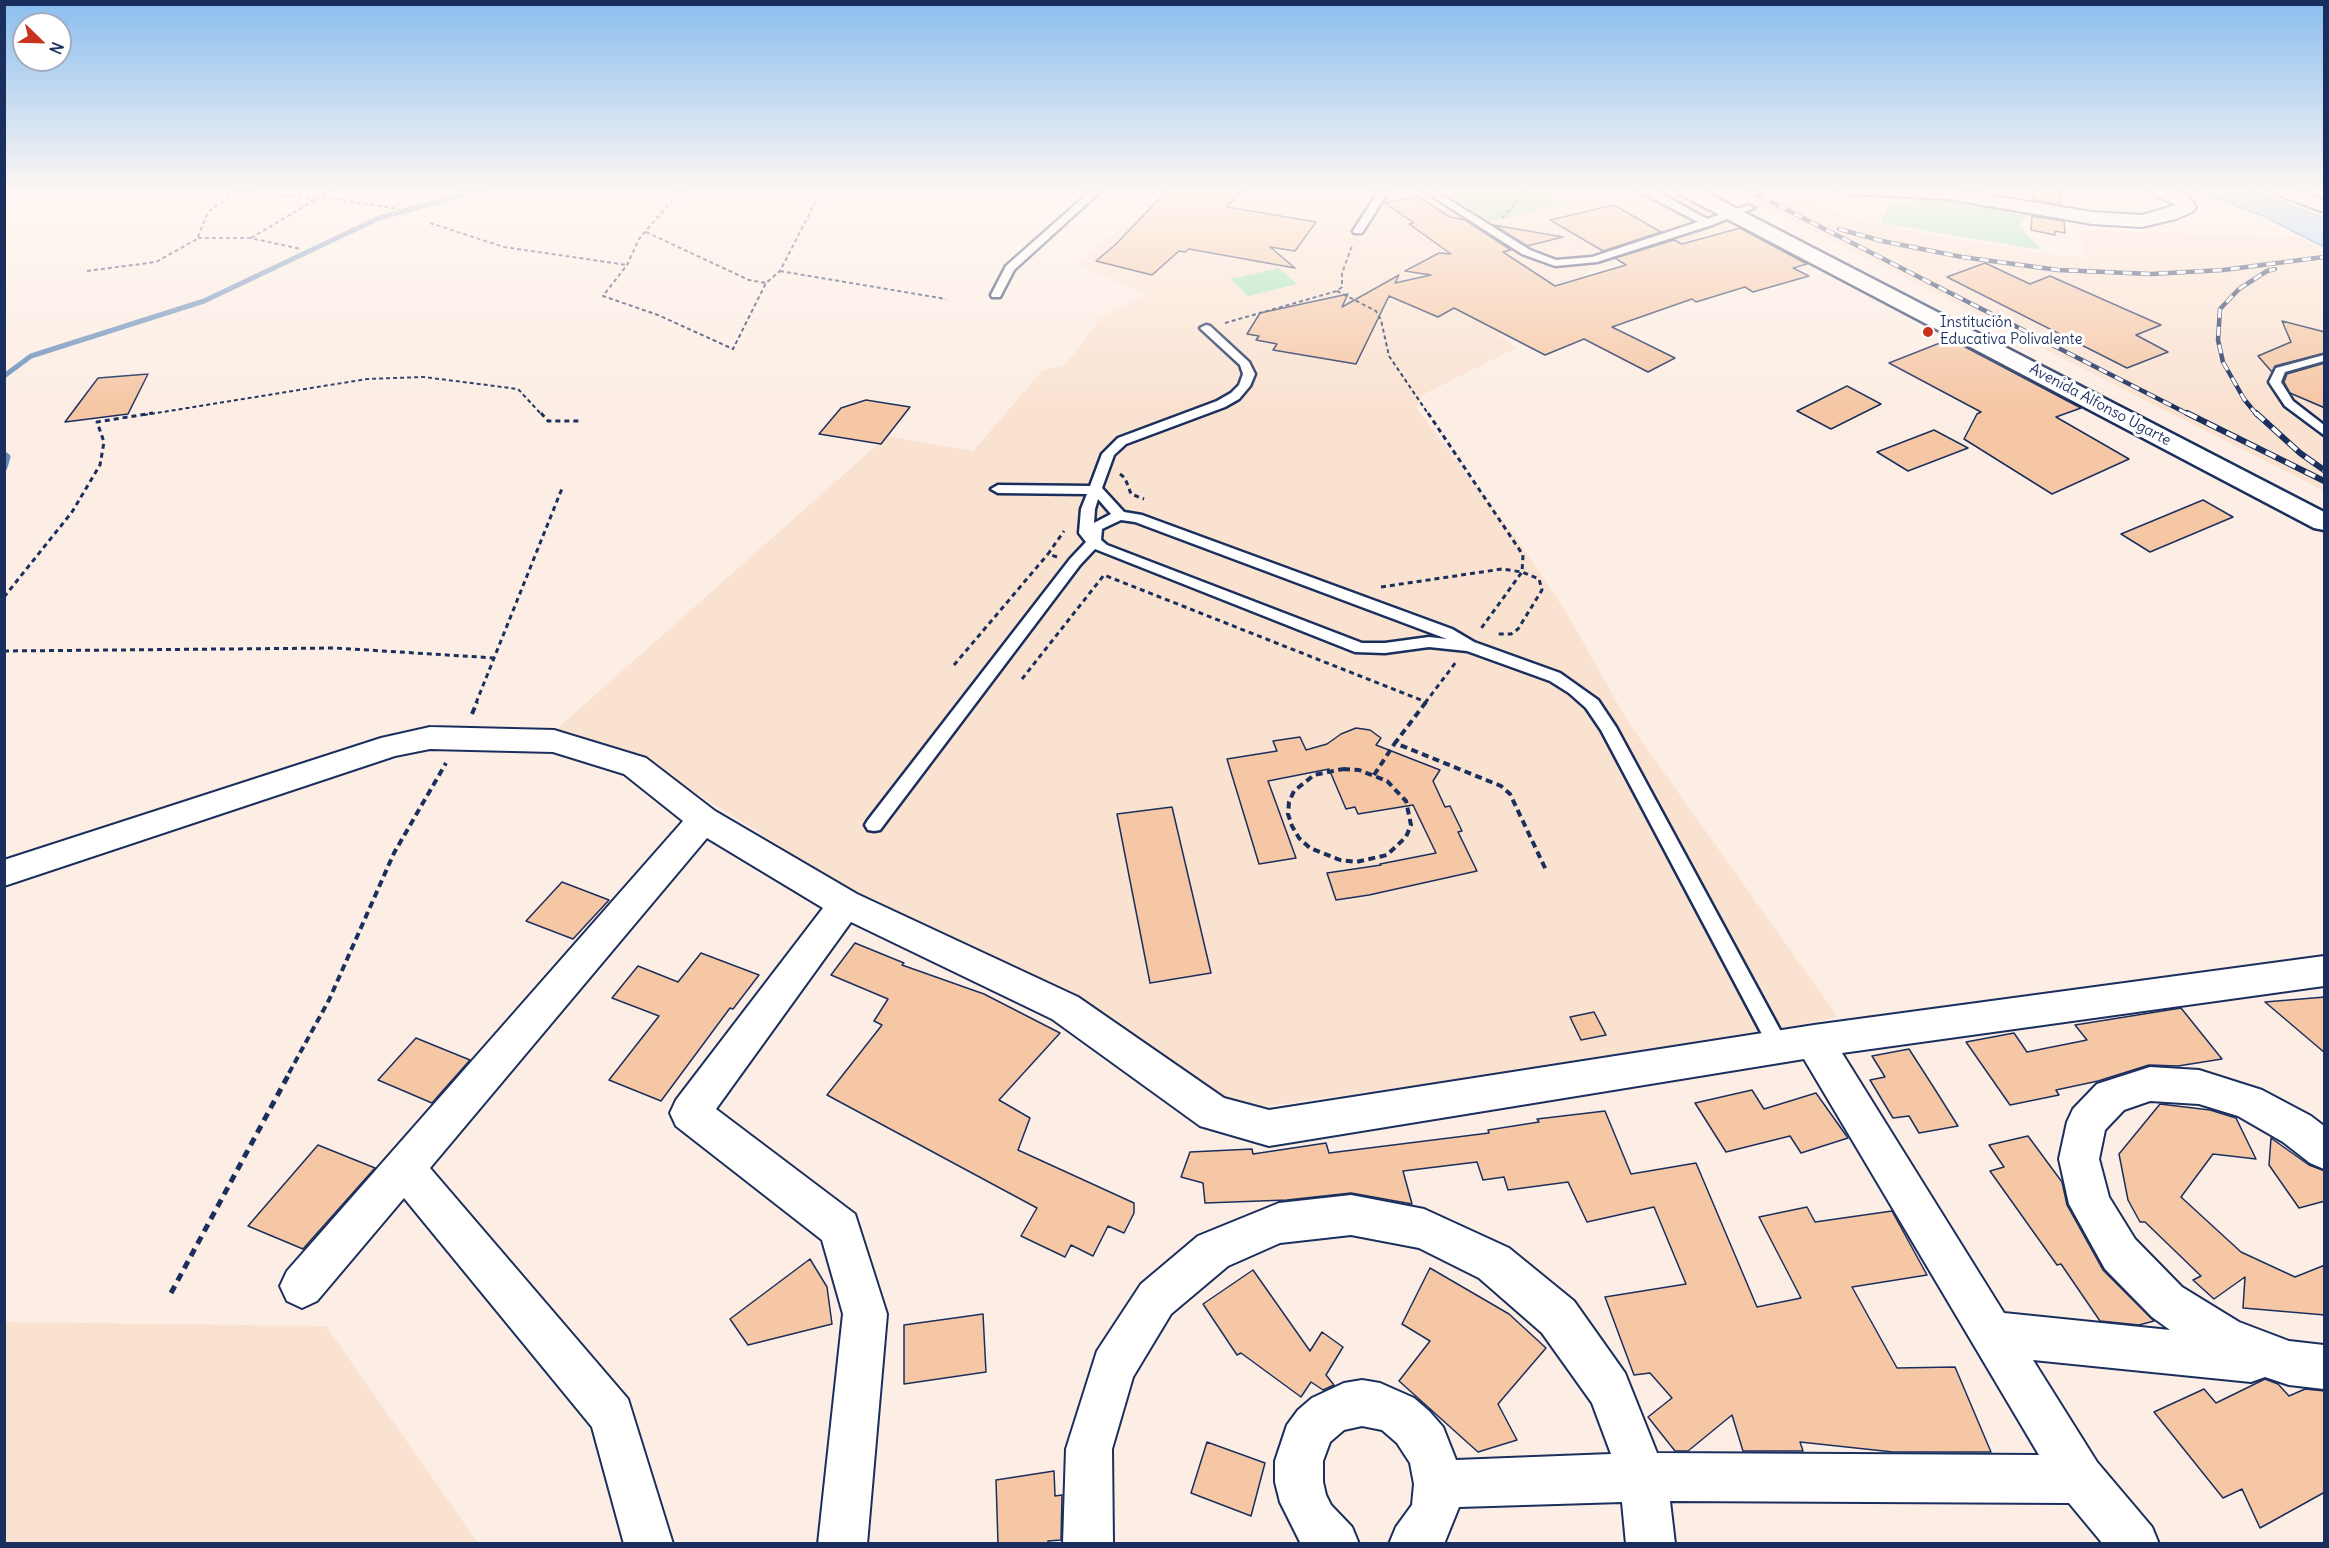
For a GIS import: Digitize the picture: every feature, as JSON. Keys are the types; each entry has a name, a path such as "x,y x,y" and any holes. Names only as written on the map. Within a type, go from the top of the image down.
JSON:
{"main road":[{"name":"Avenida Alfonso Ugarte","path":"1837,261 2325,522"},
{"name":"Avenida Alfonso Ugarte","path":"1844,261 2325,501"}],"street":[{"path":"4,873 392,746 430,738 554,741 635,766 703,820 845,904 1065,1008 1214,1113 1269,1128 1797,1044 2325,971"},
{"path":"302,1286 703,820"},
{"path":"842,1544 865,1314 840,1228 690,1113 845,904"},
{"path":"1797,1044 1993,1334 2080,1479 2135,1544"},
{"path":"2307,1365 2226,1340 2167,1302 2120,1254 2090,1204 2079,1159 2087,1122 2103,1104 2112,1096 2150,1084 2199,1087 2248,1102 2297,1129 2325,1150"},
{"path":"405,1169 612,1414 649,1544"},
{"path":"1088,1544 1089,1449 1113,1367 1156,1299 1213,1251 1279,1222 1351,1215 1424,1229 1494,1263 1558,1317 1609,1389 1643,1477 1651,1544"},
{"path":"1993,1334 2307,1365"},
{"path":"1335,1544 1314,1522 1304,1502 1299,1482 1299,1461 1304,1442 1314,1426 1328,1414 1344,1406 1362,1403 1380,1406 1398,1414 1413,1427 1426,1444 1434,1463 1438,1484 1436,1505 1429,1524 1413,1544"},
{"path":"1438,1484 1643,1477 2080,1479"}],"lane":[{"path":"996,295 1010,268 1018,261"},
{"path":"1549,261 1586,261"},
{"path":"1206,328 1245,364 1249,374 1244,386 1235,396 1221,404 1122,441 1104,462 1097,490 1088,509 1086,533 1102,548 1360,648 1385,648 1430,642 1469,646"},
{"path":"2325,358 2280,370 2275,382 2289,403 2325,431"},
{"path":"998,489 1097,490 1120,516"},
{"path":"1094,542 1093,534 1096,527 1120,516 1154,524 1447,632 1469,646 1555,677 1592,704 1608,727 1797,1044"},
{"path":"874,825 1075,562 1094,542"}],"path":[{"path":"87,271 157,261"},
{"path":"601,261 627,265"},
{"path":"629,261 603,296 658,315 733,349 766,283 780,271 785,261"},
{"path":"709,261 749,280 766,283"},
{"path":"1206,328 1337,291 1342,287 1342,273 1346,261"},
{"path":"780,271 946,299"},
{"path":"1337,291 1377,311 1389,356 1523,555 1522,572 1395,743 1374,775"},
{"path":"4,597 72,512 100,465 104,442 97,422 366,379 424,377 518,389 548,421 580,421"},
{"path":"171,1293 329,1000 394,853 471,718 563,486"},
{"path":"954,665 1048,554"},
{"path":"1022,679 1104,575 1123,556"},
{"path":"1382,587 1502,569 1522,572 1539,579 1542,590 1518,629 1511,634 1493,633"},
{"path":"1104,575 1426,702"},
{"path":"1370,583 1389,592"},
{"path":"1471,624 1487,630"},
{"path":"4,651 335,648 495,658"},
{"path":"1395,743 1501,786 1510,794 1546,870"},
{"path":"1335,770 1359,770 1374,775 1387,781 1407,801 1411,825 1406,837 1398,847 1380,857 1356,862 1324,855 1310,848 1299,838 1288,814 1289,802 1303,782 1314,775 1335,770"}],"shaded area":[{"path":"1080,261 1612,261 1595,266 1564,291 1498,334 1516,348 1424,394 1416,407 1519,542 1568,615 1628,722 1838,1017 1737,1038 1598,1060 1267,1106 1245,1106 1224,1098 1073,994 842,885 643,760 551,734 887,436 973,451 1043,370 1065,365 1100,319 1147,295 1077,264"},
{"path":"1872,261 2324,261 2324,491"},
{"path":"5,1322 326,1326 478,1543 5,1543"}],"green space":[{"path":"1279,268 1297,284 1248,296 1231,279"}],"building":[{"path":"1097,261 1167,261 1152,275"},
{"path":"1257,261 1287,261 1295,268"},
{"path":"1423,261 1517,261 1555,286 1626,265 1620,261 1802,261 1807,264 1793,268 1809,276 1753,292 1745,287 1696,302 1692,299 1612,327 1675,358 1648,372 1584,339 1545,355 1454,308 1438,317 1389,296 1356,364 1273,350 1277,344 1256,340 1259,336 1247,334 1260,313 1348,294 1342,307 1399,275 1395,283 1431,275 1405,271"},
{"path":"1985,263 2030,284 2050,276 2161,325 2136,335 2168,352 2127,368 1947,277"},
{"path":"2282,321 2325,332 2325,353 2275,366 2272,372 2258,356 2291,342"},
{"path":"1950,339 2081,408 2056,417 2129,459 2052,494 1964,439 1977,414 1981,412 1889,363"},
{"path":"2325,363 2325,408 2290,393 2284,382 2287,374"},
{"path":"148,374 128,414 65,422 98,378"},
{"path":"1847,386 1881,404 1831,429 1797,411"},
{"path":"866,400 910,407 881,444 819,434 841,408"},
{"path":"1934,430 1968,448 1908,471 1877,452"},
{"path":"2203,500 2233,517 2150,552 2121,534"},
{"path":"1356,728 1370,730 1381,738 1376,745 1440,770 1433,781 1445,807 1450,806 1462,831 1458,832 1477,871 1336,900 1327,873 1381,865 1436,853 1413,805 1358,814 1355,807 1346,809 1329,769 1268,781 1296,858 1259,864 1227,759 1277,751 1273,741 1300,737 1306,750 1327,744 1341,734"},
{"path":"1172,807 1211,973 1150,983 1117,814"},
{"path":"562,882 609,900 573,939 526,921"},
{"path":"855,943 904,963 902,965 984,994 1060,1033 999,1100 1030,1118 1018,1150 1134,1203 1134,1213 1124,1233 1108,1226 1093,1256 1071,1245 1065,1257 1021,1236 1037,1208 827,1095 882,1025 874,1021 888,999 831,975"},
{"path":"701,953 759,975 733,1009 730,1008 661,1101 609,1080 659,1016 612,998 638,966 678,982"},
{"path":"2325,997 2325,1053 2265,1002"},
{"path":"2181,1008 2222,1059 2178,1066 2149,1065 2098,1081 2056,1090 2059,1095 2010,1105 1966,1042 2014,1033 2027,1052 2087,1040 2075,1025"},
{"path":"1594,1012 1606,1035 1581,1040 1570,1017"},
{"path":"416,1038 470,1060 432,1103 378,1080"},
{"path":"1909,1049 1958,1126 1919,1133 1909,1116 1893,1118 1870,1080 1885,1077 1872,1056"},
{"path":"1752,1090 1764,1109 1816,1093 1848,1138 1801,1153 1790,1136 1726,1152 1695,1103"},
{"path":"2160,1104 2210,1110 2236,1118 2256,1159 2213,1154 2181,1197 2241,1252 2295,1277 2325,1265 2325,1315 2243,1308 2245,1277 2214,1299 2193,1280 2201,1276 2145,1222 2140,1222 2128,1200 2119,1154"},
{"path":"1605,1111 1631,1174 1696,1163 1757,1307 1801,1298 1759,1217 1807,1207 1815,1222 1892,1211 1927,1275 1852,1287 1897,1368 1955,1367 1991,1452 1893,1452 1800,1442 1803,1451 1743,1451 1732,1415 1688,1451 1675,1451 1648,1417 1672,1398 1650,1373 1634,1375 1605,1297 1686,1284 1654,1207 1587,1222 1568,1182 1508,1190 1504,1177 1483,1180 1477,1162 1403,1171 1412,1204 1351,1193 1287,1200 1205,1203 1203,1183 1181,1177 1190,1152 1252,1149 1253,1154 1326,1143 1329,1153 1489,1133 1488,1130 1539,1122 1537,1119"},
{"path":"2028,1136 2062,1182 2067,1205 2103,1270 2154,1321 2139,1325 2100,1321 2061,1264 2057,1265 1990,1171 2004,1167 1989,1145"},
{"path":"2271,1138 2309,1165 2325,1171 2325,1201 2299,1208 2269,1165"},
{"path":"318,1145 375,1168 303,1249 248,1226"},
{"path":"810,1259 827,1287 832,1324 748,1345 730,1319"},
{"path":"1430,1268 1509,1314 1546,1348 1498,1404 1517,1440 1478,1452 1399,1381 1430,1341 1402,1324"},
{"path":"1253,1270 1310,1351 1322,1332 1343,1347 1326,1375 1334,1385 1323,1390 1311,1382 1301,1397 1241,1353 1237,1355 1203,1304"},
{"path":"983,1314 986,1372 904,1384 904,1325"},
{"path":"2265,1379 2278,1384 2289,1396 2305,1389 2325,1391 2325,1492 2260,1528 2242,1489 2223,1498 2154,1412 2204,1389 2216,1403"},
{"path":"1207,1442 1265,1463 1251,1516 1191,1493"},
{"path":"1054,1471 1055,1496 1062,1495 1061,1540 1048,1541 1048,1544 998,1544 996,1480"}],"waterway":[{"path":"4,376 31,356 204,301 288,261"},
{"path":"4,455 7,457 4,467"}],"railway":[{"path":"1888,261 2190,415"},
{"path":"1993,261 2058,270 2151,274 2223,270 2291,261"},
{"path":"2257,415 2244,399 2223,362 2218,340 2220,309 2239,289 2267,271 2275,269"},
{"path":"2187,413 2324,481"},
{"path":"2256,413 2300,453 2324,470"}],"place":[{"name":"Institución Educativa Polivalente","path":"1928,332"}]}
